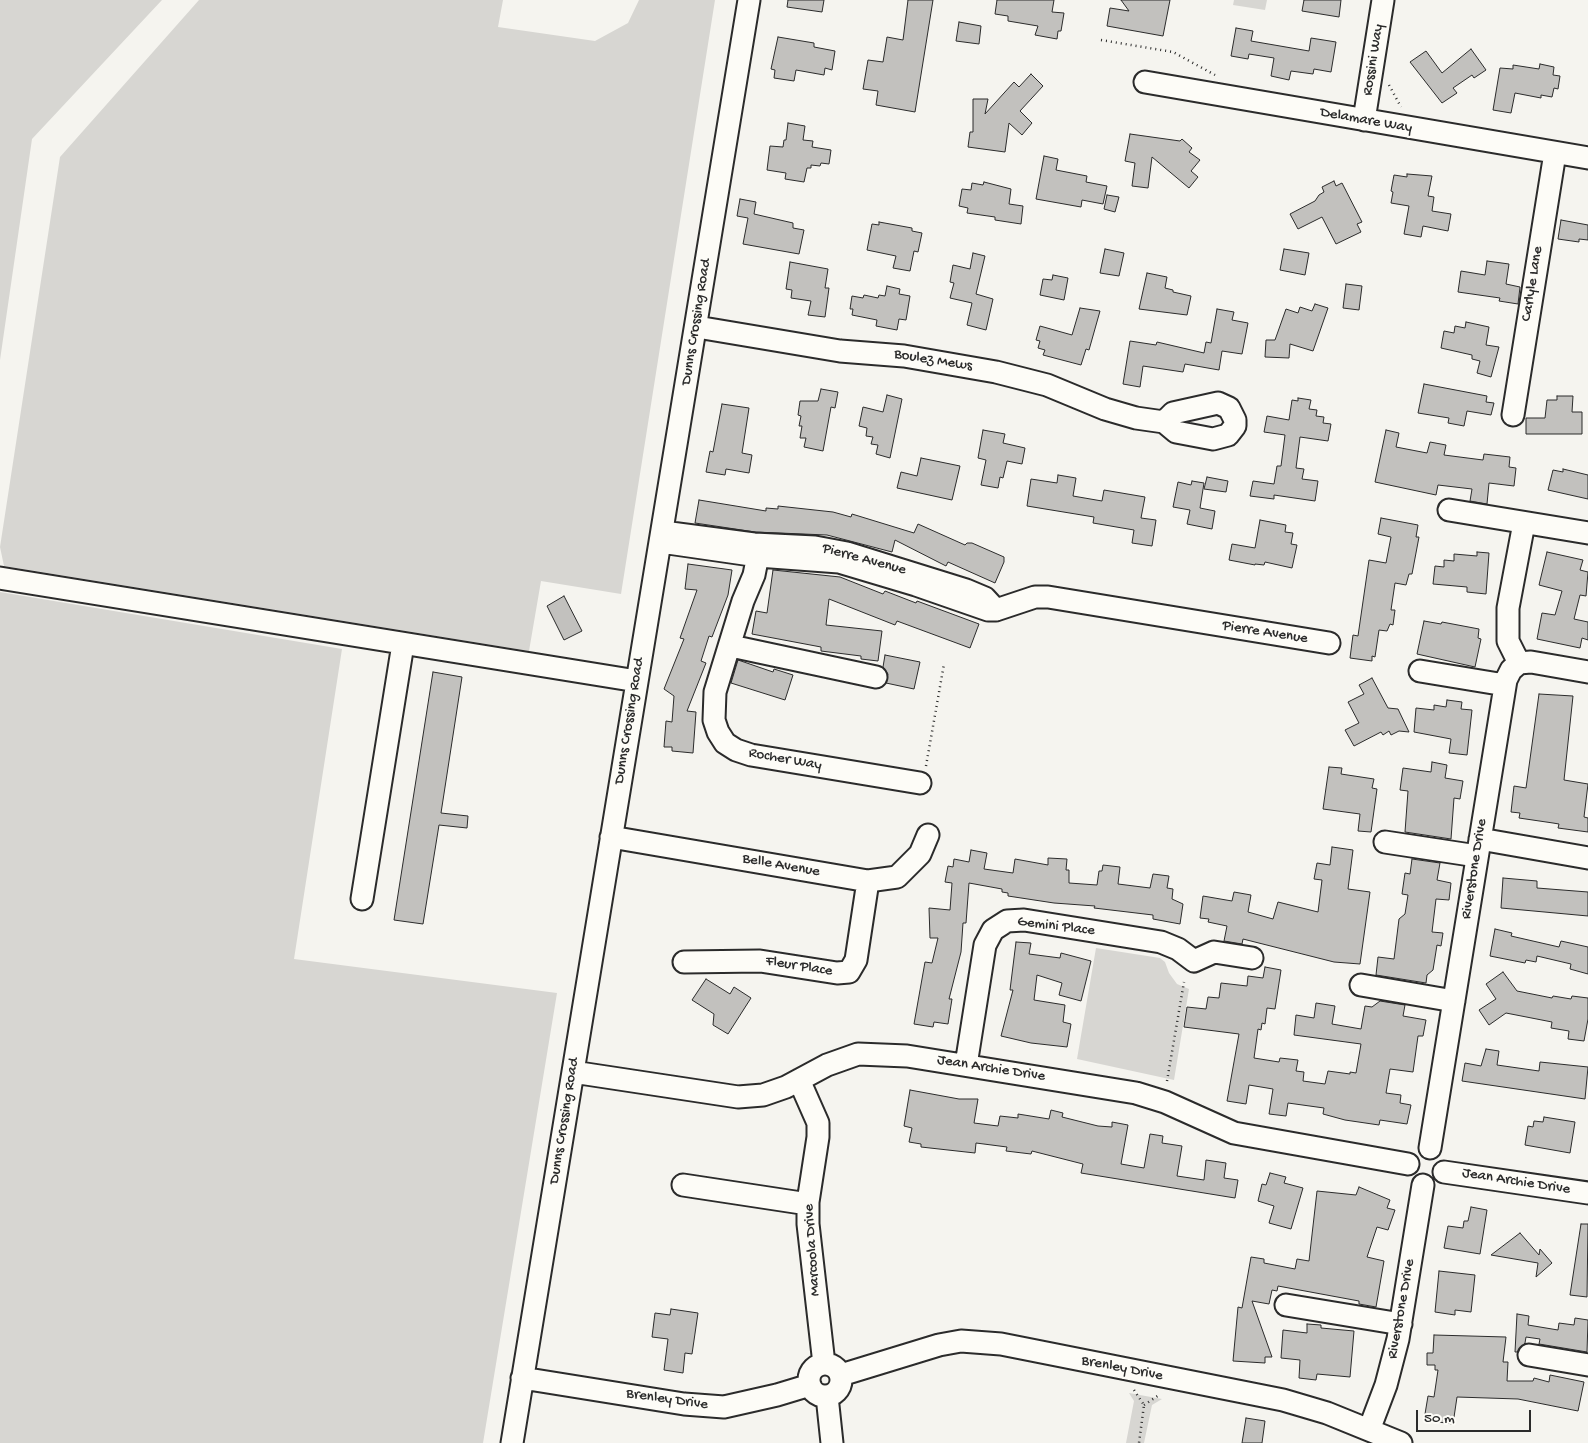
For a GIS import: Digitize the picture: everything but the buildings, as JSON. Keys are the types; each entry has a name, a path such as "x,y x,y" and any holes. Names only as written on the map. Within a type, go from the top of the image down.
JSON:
{"street":[{"name":"Dunns Crossing Road","path":"512,1443 697,326 749,0"},
{"name":"Rossini Way","path":"1364,120 1383,0"},
{"name":"Delamare Way","path":"1144,82 1588,158"},
{"name":"Carlyle Lane","path":"1513,415 1555,152"},
{"name":"Boulez Mews","path":"697,326 840,351 904,356 996,372 1047,385 1118,413 1164,422"},
{"path":"1449,510 1588,533"},
{"path":"1524,523 1508,608 1508,641 1519,663 1531,662 1588,672"},
{"name":"Pierre Avenue","path":"662,537 839,562 916,585 988,610 996,610 1028,599 1048,597 1329,643"},
{"name":"Rocher Way","path":"759,551 754,575 743,601 731,646 718,677 713,707 714,720 718,732 725,743 736,750 751,755 923,774"},
{"path":"0,578 637,681"},
{"path":"362,899 403,644"},
{"path":"731,646 876,677"},
{"name":"Riverstone Drive","path":"1430,1148 1506,685 1511,670 1519,663"},
{"path":"1420,671 1506,685"},
{"name":"Belle Avenue","path":"611,837 868,881 897,877 920,854 928,834"},
{"path":"1385,842 1588,858"},
{"name":"Fleur Place","path":"684,962 760,961 836,974 849,972 856,960 868,881"},
{"name":"Gemini Place","path":"966,1065 985,945 993,930 1008,921 1024,920 1161,942 1178,949 1194,961 1214,952 1252,958"},
{"path":"1361,985 1454,1001"},
{"name":"Jean Archie Drive","path":"573,1072 738,1097 763,1094 799,1080 827,1065 858,1054 907,1056 1136,1093 1164,1102 1234,1133 1408,1164"},
{"name":"Marcoola Drive","path":"799,1080 818,1123 818,1137 808,1204 808,1224 832,1370"},
{"path":"1430,1148 1442,1157 1444,1172 1438,1181 1423,1185 1410,1175 1408,1164 1413,1154 1418,1150 1430,1148"},
{"name":"Jean Archie Drive","path":"1444,1172 1588,1194"},
{"path":"683,1185 808,1204"},
{"name":"Riverstone Drive","path":"1369,1430 1391,1369 1401,1324 1423,1185"},
{"path":"1286,1305 1401,1324"},
{"name":"Brenley Drive","path":"832,1370 939,1345 980,1342 1283,1400 1327,1413 1401,1443"},
{"path":"1529,1355 1588,1365"},
{"path":"818,1390 838,1389 832,1370 812,1371 832,1443"},
{"name":"Brenley Drive","path":"522,1378 684,1404 724,1407 777,1395 818,1390"}],"path":[{"path":"1101,40 1173,52 1219,78"},
{"path":"1371,77 1388,80 1398,102 1406,111"},
{"path":"923,774 944,664"},
{"path":"1167,1081 1184,982"},
{"path":"1134,1390 1144,1405 1139,1443"},
{"path":"1144,1405 1159,1395"}],"shaded area":[{"path":"0,0 162,0 32,139 0,360"},
{"path":"199,0 503,0 498,27 595,41 628,23 639,0 715,0 621,594 541,581 529,651 4,566 0,547 60,157"},
{"path":"1234,0 1267,0 1265,10 1233,5"},
{"path":"0,592 342,649 294,959 557,993 483,1443 0,1443"},
{"path":"1096,948 1160,958 1165,962 1169,973 1177,984 1189,989 1174,1080 1077,1059"},
{"path":"1129,1393 1162,1399 1152,1405 1144,1443 1126,1443 1134,1401"}]}
